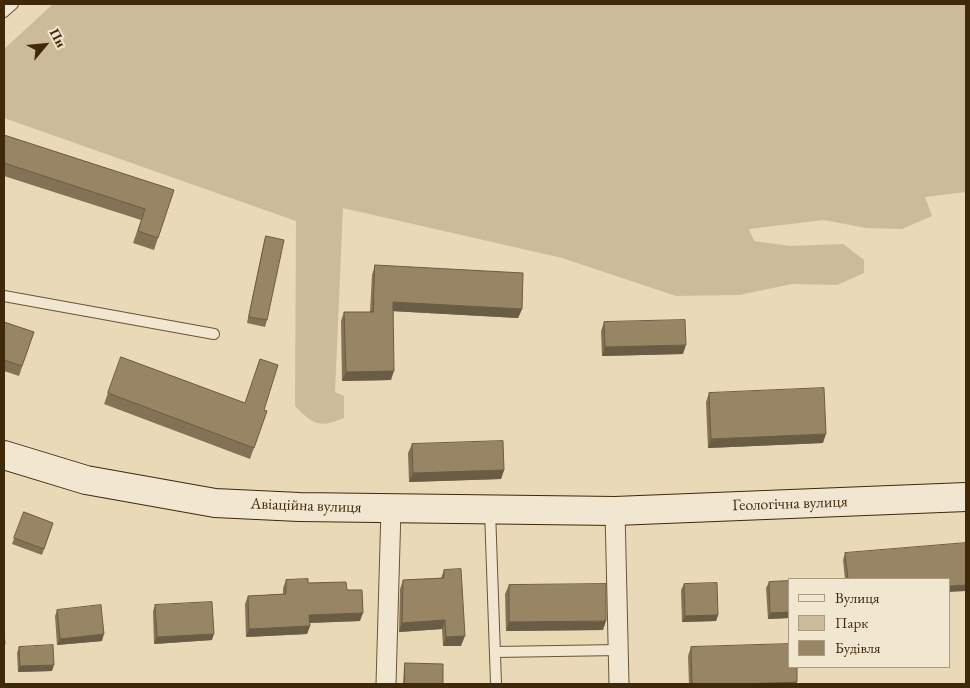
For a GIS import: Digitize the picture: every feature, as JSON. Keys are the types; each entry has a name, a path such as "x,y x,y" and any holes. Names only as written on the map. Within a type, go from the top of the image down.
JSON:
{"street":[{"name":"Авіаційна вулиця","path":"4,456 86,480 215,503 391,509 615,511"},
{"name":"Геологічна вулиця","path":"615,511 966,497"},
{"path":"386,684 391,509"},
{"path":"615,511 619,684"}],"lane":[{"path":"4,12 12,4"},
{"path":"4,296 214,334"},
{"path":"490,510 496,684"},
{"path":"495,652 618,650"}],"green space":[{"path":"53,4 966,4 966,192 925,197 932,216 902,229 866,228 824,220 749,229 754,241 790,246 843,244 864,260 864,273 837,285 792,284 739,295 676,296 562,258 343,208 335,392 344,396 344,418 328,423 316,423 295,406 296,221 4,118 4,49"}],"building":[{"path":"4,135 174,190 158,238 138,231 145,209 4,163"},
{"path":"266,236 284,240 267,320 249,317"},
{"path":"375,265 523,273 522,309 393,302 394,371 346,372 344,312 373,312"},
{"path":"685,320 686,345 605,347 604,322"},
{"path":"4,322 34,332 22,366 4,360"},
{"path":"121,357 245,403 260,359 278,365 264,410 267,411 254,448 108,393"},
{"path":"824,388 826,434 711,439 709,393"},
{"path":"503,441 504,470 413,473 412,444"},
{"path":"24,512 53,523 44,549 14,538"},
{"path":"966,543 966,585 950,586 950,578 848,578 845,553"},
{"path":"461,569 465,636 446,637 445,620 402,623 403,580 444,578 444,570"},
{"path":"308,579 308,583 346,582 347,590 362,590 363,613 309,615 310,626 249,629 248,596 286,594 286,580"},
{"path":"788,581 788,612 770,613 769,582"},
{"path":"717,583 718,615 685,616 684,584"},
{"path":"606,584 606,621 509,622 509,585"},
{"path":"212,602 214,634 157,637 155,605"},
{"path":"101,605 104,634 60,639 57,610"},
{"path":"788,644 788,668 797,668 797,682 692,684 691,647"},
{"path":"53,645 54,665 20,666 19,647"},
{"path":"405,663 443,664 443,684 405,684"}]}
